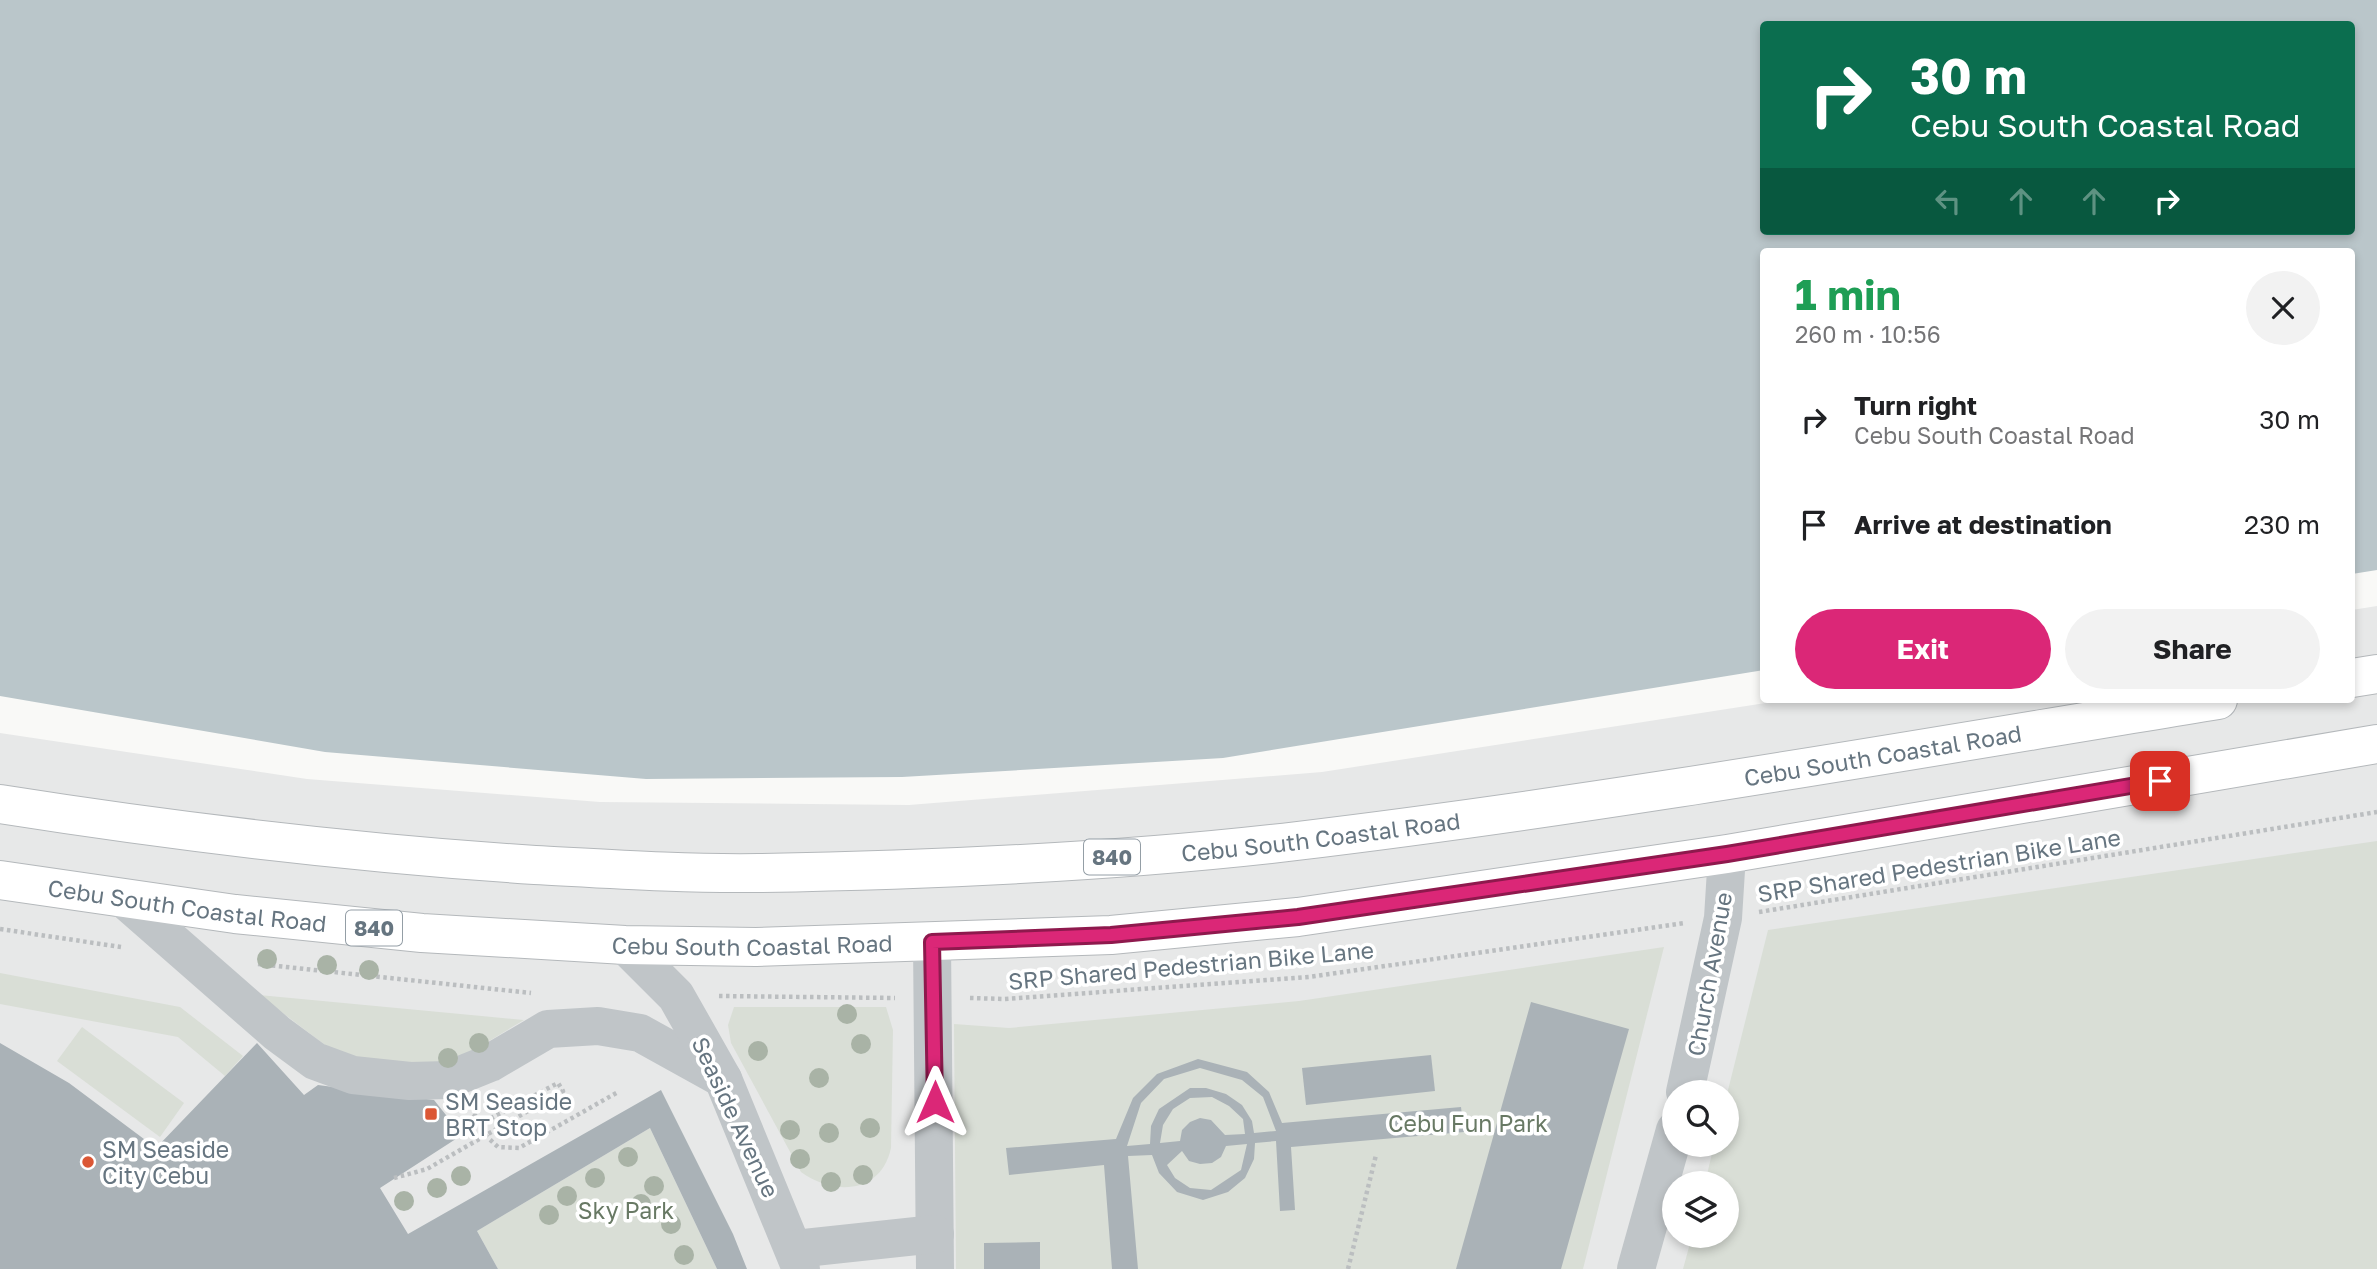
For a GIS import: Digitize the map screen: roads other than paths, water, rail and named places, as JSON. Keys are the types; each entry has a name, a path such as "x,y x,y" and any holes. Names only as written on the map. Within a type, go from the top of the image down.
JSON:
{"highway":[{"path":"2355,678 2377,674"},
{"name":"Cebu South Coastal Road","path":"0,804 234,837 422,858 626,870 756,873 934,867 1113,857 1294,841 1720,782 2200,703"},
{"name":"Cebu South Coastal Road","path":"0,880 125,900 422,933 625,945 756,947 1111,935 1298,917 1727,854 2377,744"}],"street":[{"name":"Church Avenue","path":"1688,1080 1723,918 1727,854"},
{"path":"125,900 277,1033 315,1061 353,1075 410,1081 448,1080 490,1063 548,1029 573,1026 640,1033 723,1079"},
{"path":"798,1259 935,1252 932,942"},
{"name":"Seaside Avenue","path":"625,945 676,996 723,1079 798,1259"},
{"path":"1636,1269 1667,1157"}],"place":[{"name":"SM Seaside BRT Stop","path":"431,1114"},
{"name":"SM Seaside City Cebu","path":"88,1162"}],"park label":[{"name":"Cebu Fun Park","path":"1468,1123"},
{"name":"Sky Park","path":"626,1210"}]}
